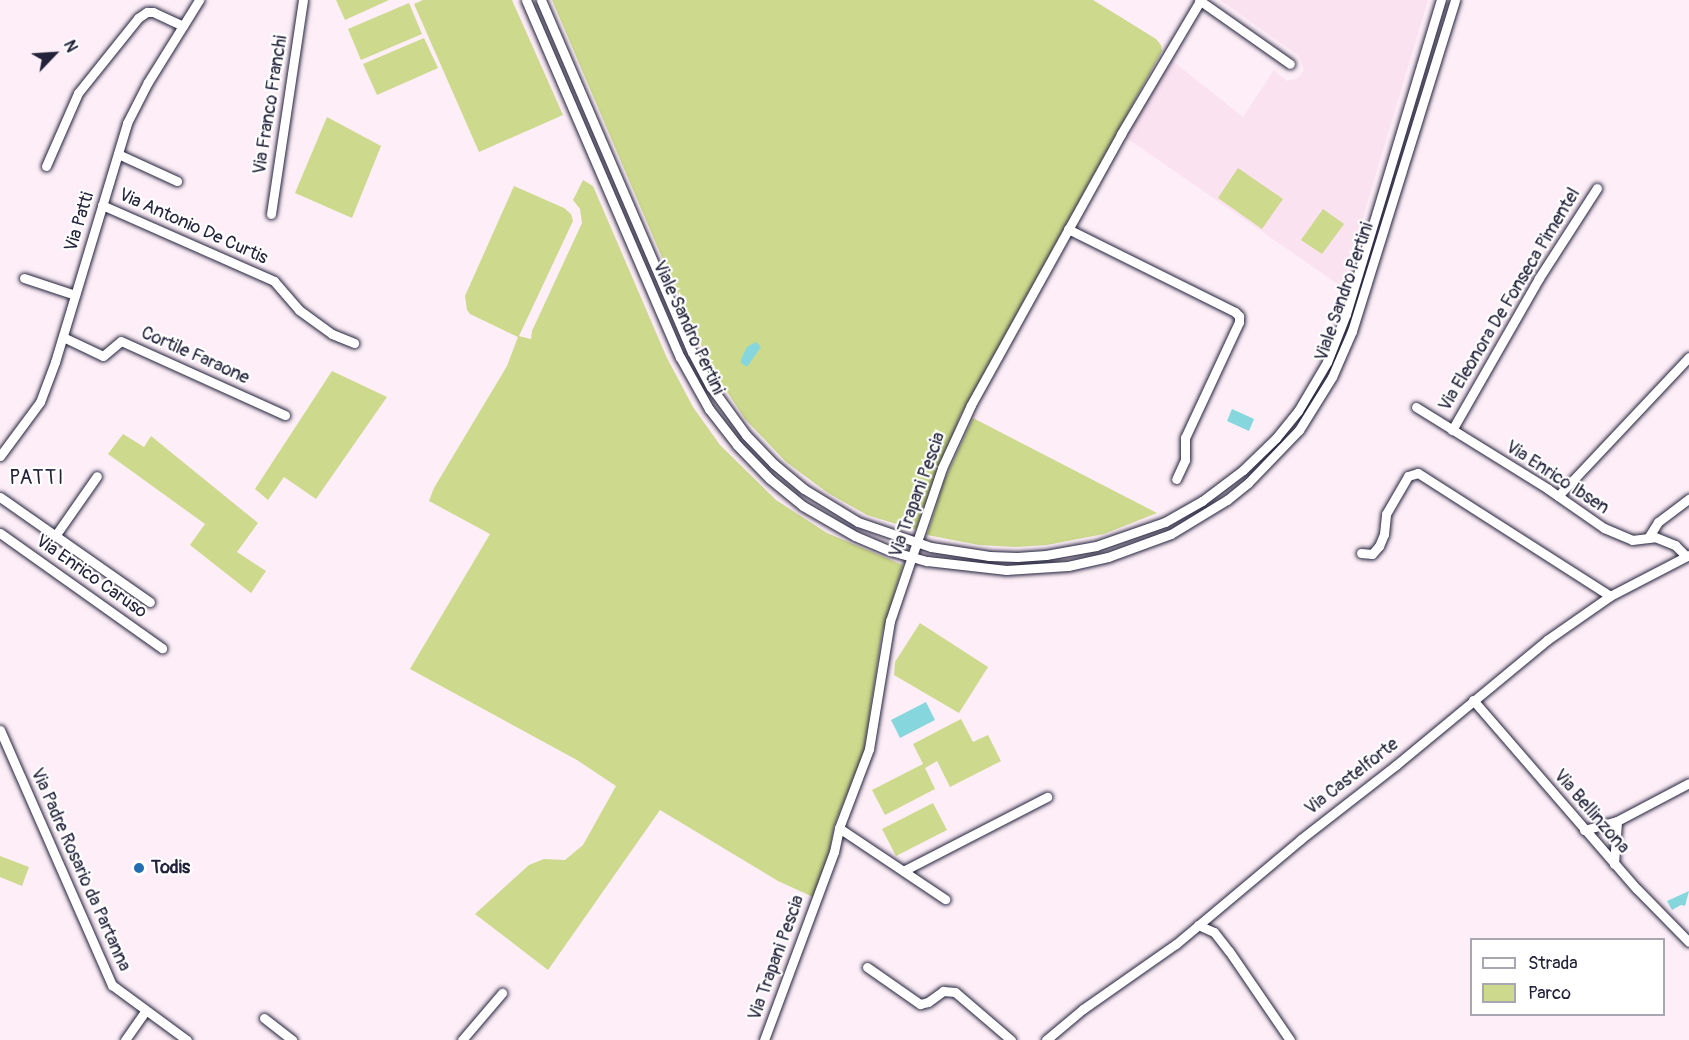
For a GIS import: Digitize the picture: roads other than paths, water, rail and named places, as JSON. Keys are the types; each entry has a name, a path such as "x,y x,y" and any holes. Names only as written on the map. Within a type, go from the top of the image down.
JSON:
{"street":[{"name":"Via Patti","path":"0,456 39,402 63,337 127,123 148,82 199,0"},
{"name":"Via Franco Franchi","path":"271,214 303,0"},
{"name":"Viale Sandro Pertini","path":"526,0 676,349 709,409 752,461 803,506 855,536 912,557 958,566 1006,570 1068,566 1108,557 1151,543 1227,500 1266,466 1312,411 1341,358 1372,270 1455,0"},
{"name":"Viale Sandro Pertini","path":"541,0 692,352 723,405 759,449 804,489 858,522 916,544 960,553 1017,557 1096,546 1143,531 1181,513 1223,486 1261,454 1304,401 1337,339 1441,0"},
{"path":"1203,1 1290,64"},
{"name":"Via Trapani Pescia","path":"764,1040 834,852 839,828 869,749 890,621 942,468 966,415 1156,70 1203,1"},
{"path":"46,166 78,93 135,21 150,12 183,26"},
{"path":"118,154 177,181"},
{"name":"Via Eleonora De Fonseca Pimentel","path":"1452,430 1539,278 1597,188"},
{"name":"Via Antonio De Curtis","path":"102,205 274,280 299,310 332,334 354,343"},
{"path":"1068,229 1239,316 1239,322 1185,438 1185,460 1176,479"},
{"path":"24,278 75,295"},
{"name":"Cortile Faraone","path":"63,337 103,356 121,341 285,415"},
{"path":"1558,496 1689,357"},
{"name":"Via Enrico Ibsen","path":"1416,407 1558,496 1604,528 1632,540 1655,537 1675,544 1688,556"},
{"path":"1360,553 1372,554 1379,546 1384,534 1386,514 1408,476 1418,473 1610,596"},
{"path":"55,536 97,476"},
{"path":"0,497 150,602"},
{"path":"1648,538 1658,522 1689,499"},
{"name":"Via Enrico Caruso","path":"0,533 162,648"},
{"name":"Via Castelforte","path":"1046,1040 1198,925 1547,640 1610,596 1688,556"},
{"name":"Via Bellinzona","path":"1473,700 1614,864 1689,942"},
{"name":"Via Padre Rosario da Partanna","path":"0,730 112,985 187,1040"},
{"path":"1584,830 1617,821 1689,783"},
{"path":"905,870 1047,797"},
{"path":"1614,864 1617,821"},
{"path":"839,828 905,870 945,899"},
{"path":"1198,925 1214,932 1290,1040"},
{"path":"867,967 920,1004 928,1002 943,991 955,992 1011,1040"},
{"path":"462,1040 502,993"},
{"path":"125,1040 145,1011"},
{"path":"264,1018 292,1040"}],"water":[{"path":"756,342 761,347 747,367 741,363 741,359 747,347"},
{"path":"1232,409 1254,419 1249,431 1227,421"},
{"path":"926,702 935,720 900,738 891,720"},
{"path":"1689,891 1685,906 1681,905 1672,910 1667,901"}],"place":[{"name":"Todis","path":"139,868"}],"district":[{"name":"PATTI","path":"37,477"}]}
